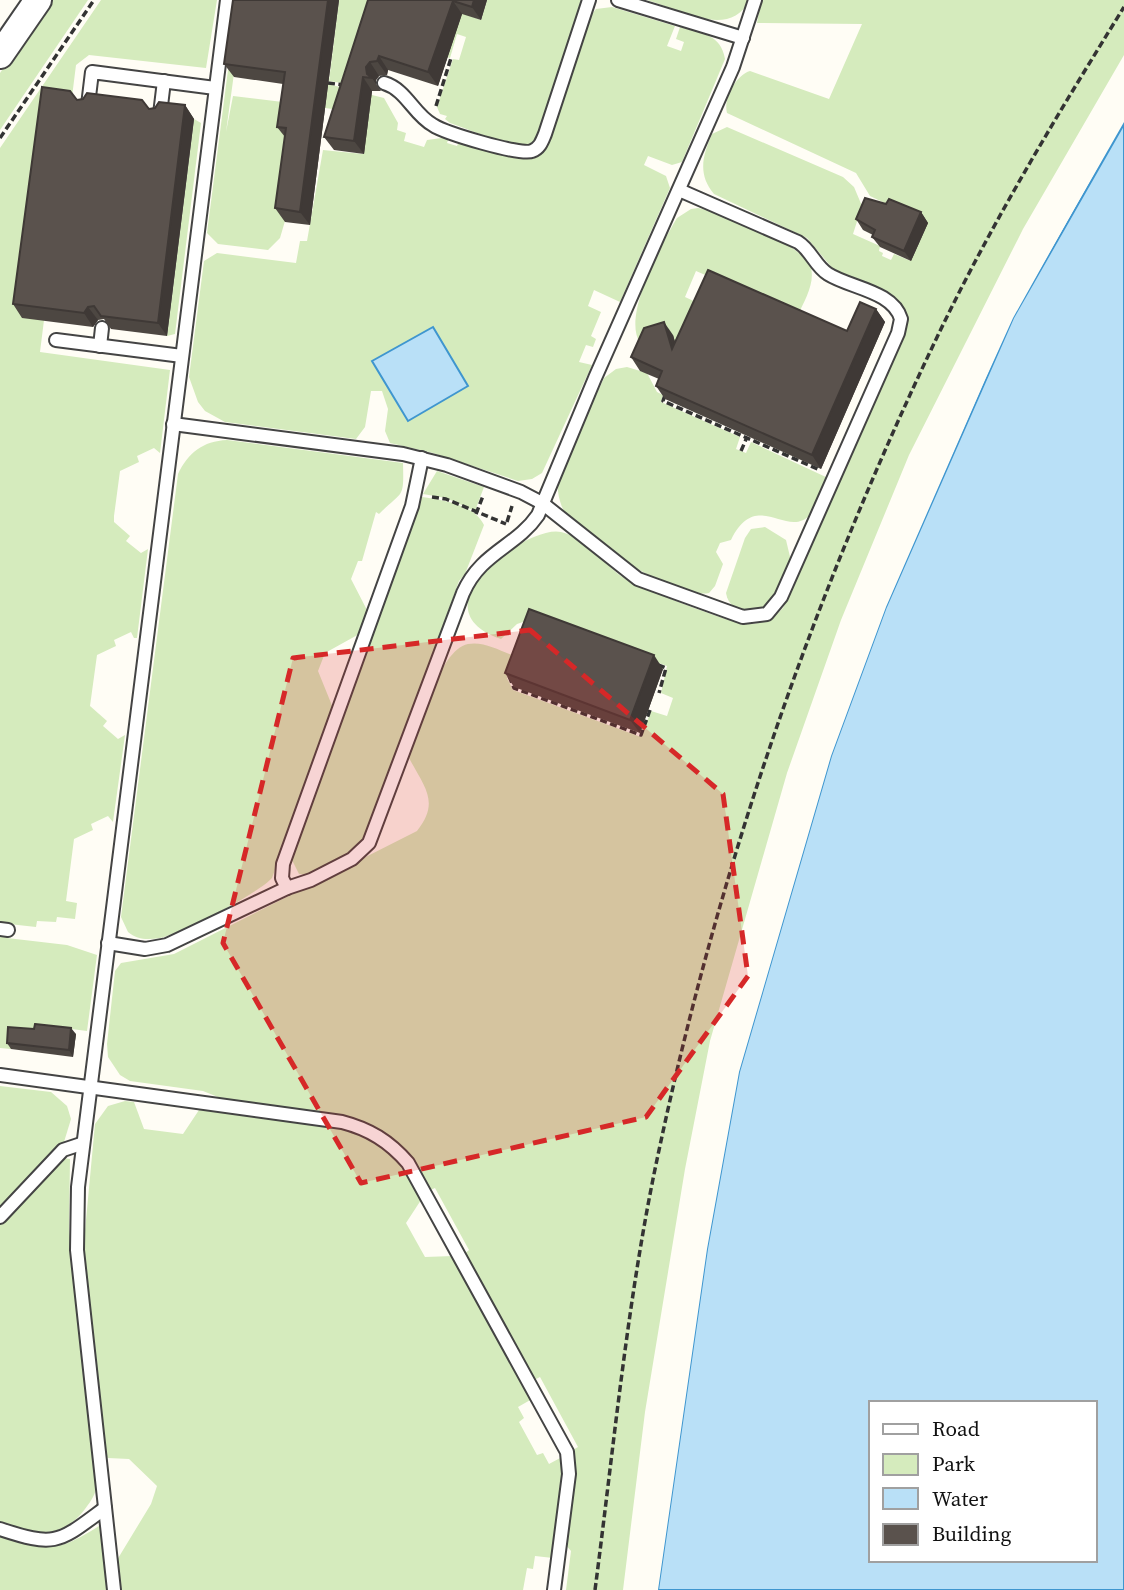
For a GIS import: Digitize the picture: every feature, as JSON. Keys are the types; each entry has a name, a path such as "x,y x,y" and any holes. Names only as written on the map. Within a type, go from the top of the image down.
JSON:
{"street":[{"path":"0,55 38,0"}],"lane":[{"path":"114,1590 77,1250 81,1144 227,0"},
{"path":"384,83 396,86 430,123 519,152 532,151 539,147 589,0"},
{"path":"618,0 743,38"},
{"path":"108,943 145,950 167,945 287,888 311,880 352,859 369,843 466,585 487,558 525,531 538,515 733,67 755,0"},
{"path":"88,105 92,72 215,88"},
{"path":"160,114 164,81"},
{"path":"173,424 422,458 512,489 542,503 632,576 743,617 753,618 767,614 777,605 898,333 899,312 891,303 825,273 809,249 798,242 679,190"},
{"path":"100,346 103,328"},
{"path":"56,340 182,356"},
{"path":"287,888 282,878 283,864 412,506 412,495 422,458"},
{"path":"0,1075 200,1100 238,1110 341,1122 368,1130 399,1153 408,1163 567,1452 569,1474 554,1590"},
{"path":"0,1217 64,1150 81,1144"},
{"path":"0,1529 32,1540 58,1539 78,1529 105,1508"}],"path":[{"path":"0,138 94,0"},
{"path":"595,1590 633,1302 653,1181 709,938 743,821 837,560 936,340 1001,213 1124,7"},
{"path":"430,123 451,58"},
{"path":"328,83 352,86"},
{"path":"664,391 663,401 835,476"},
{"path":"741,451 747,437"},
{"path":"412,495 446,499 525,531"},
{"path":"653,663 666,668 659,693"},
{"path":"512,669 509,678 514,688 641,736 650,710"}],"highlighted area":[{"path":"530,630 723,794 748,976 646,1117 361,1183 223,943 293,658"}],"green space":[{"path":"51,0 88,0 0,130 0,73"},
{"path":"101,0 217,0 206,68 89,55 76,65 40,352 170,370 160,453 154,448 137,456 139,462 120,471 114,516 114,522 130,536 126,541 141,553 148,549 137,638 134,638 131,632 114,640 116,646 97,655 90,706 107,721 103,726 118,739 125,735 113,822 108,816 91,824 93,830 74,839 66,901 77,903 75,919 57,917 56,922 37,921 36,927 0,923 0,148"},
{"path":"237,0 244,0 226,132 233,96 291,103 285,221 280,238 268,250 218,244 207,233"},
{"path":"339,0 382,0 355,77 343,75 343,81 354,85 329,81"},
{"path":"429,0 481,20 487,0 581,0 540,130 533,142 524,145 491,138 450,123 445,119 447,116 440,114 437,107 453,59 459,60 466,37 457,34 450,58 447,57"},
{"path":"647,0 749,0 741,12 730,18 717,20 688,15"},
{"path":"761,0 1124,0 1124,55 1023,229 909,455 841,620 787,773 710,1041 685,1169 645,1412 623,1590 566,1590 571,1551 565,1544 571,1451 578,1447 540,1377 534,1380 464,1254 469,1250 435,1188 428,1191 396,1143 371,1126 238,1105 203,1091 130,1081 120,1075 108,1057 107,1044 115,971 121,963 174,954 417,831 428,812 429,803 425,787 409,758 439,676 457,650 468,644 486,645 515,656 507,678 513,690 641,737 651,711 667,716 673,698 661,693 667,666 535,618 517,624 501,639 476,625 468,608 472,589 485,571 504,554 525,541 545,533 561,532 569,535 578,539 614,571 630,581 735,622 761,622 783,608 905,335 904,310 893,297 833,269 807,238 714,194 705,179 703,164 712,134 727,127 843,177 854,187 862,206 853,234 880,246 882,256 891,260 894,254 911,261 895,208 870,196 856,173 727,113 727,101 732,88 740,77 750,71 829,99 862,24 757,23"},
{"path":"612,7 675,26 667,46 681,51 684,42 676,39 680,27 709,36 719,44 725,59 682,162 672,165 648,156 644,165 666,176 670,188 620,302 594,290 588,306 601,312 591,336 596,339 593,347 586,345 579,362 592,365 542,473 532,479 518,481 433,453 390,443 385,431 388,409 382,391 371,391 365,427 356,439 225,422 205,411 198,402 189,377 204,261 217,253 296,263 300,241 307,241 323,150 363,154 369,114 325,108 328,84 384,98 398,123 397,130 406,133 404,141 424,147 427,140 449,137 447,143 457,146 459,141 510,157 531,158 548,145 592,14 596,9"},
{"path":"194,119 201,123 175,334 167,336"},
{"path":"698,208 761,231 794,249 806,259 811,268 812,280 806,298 798,315 696,271 685,297 698,303 679,347 640,343 636,331 636,316 654,262 677,218 691,209"},
{"path":"627,367 647,373 657,392 663,395 661,402 740,437 736,449 746,453 751,442 828,478 819,502 802,521 751,517 741,525 731,540 720,543 716,552 723,564 715,586 709,593 694,593 676,587 612,553 578,527 567,516 561,504 558,491 563,468 604,378 616,369"},
{"path":"227,440 403,463 402,489 379,514 376,512 362,561 358,561 351,579 368,612 361,633 325,653 318,671 333,708 272,878 236,903 201,921 170,935 143,939 128,932 121,917 178,474 186,460 197,449"},
{"path":"437,471 484,487 475,511 446,498 423,494"},
{"path":"422,497 465,508 473,512 484,525 465,574 459,581 367,836 326,867 316,872 299,874 291,858"},
{"path":"765,527 786,540 791,561 769,605 743,610 732,605 726,593 745,538 751,529"},
{"path":"0,934 7,935 7,938 67,945 97,955 87,1031 40,1025 36,1052 29,1051 13,1033 11,1049 0,1048"},
{"path":"0,1086 51,1092 67,1106 71,1119 64,1142 0,1210"},
{"path":"125,1101 134,1102 144,1129 183,1134 199,1110 330,1125 370,1137 397,1159 421,1200 406,1223 425,1257 453,1256 532,1399 518,1407 524,1418 519,1422 537,1455 543,1453 549,1464 562,1457 563,1473 553,1558 535,1556 533,1569 527,1568 523,1590 120,1590 117,1560 151,1504 157,1486 129,1459 108,1458 105,1455 83,1252 95,1124 108,1106"},
{"path":"63,1158 70,1159 69,1229 97,1484 91,1500 76,1519 57,1530 36,1532 0,1523 0,1225"},
{"path":"99,1526 102,1527 109,1590 0,1590 0,1536 30,1545 51,1547 72,1541"}],"water":[{"path":"1124,124 1124,1590 658,1590 707,1249 739,1072 831,756 886,607 1013,318"},
{"path":"433,327 468,386 408,421 372,361"}],"pier":[{"path":"1124,120 1013,318 886,607 831,756 739,1072 707,1249 658,1590 655,1590 704,1248 735,1072 828,755 882,606 1010,317"}],"building":[{"path":"233,0 328,0 300,212 275,208 286,128 277,127 285,72 224,64"},
{"path":"368,0 474,0 472,7 453,1 428,72 379,56 377,61 370,62 366,67 367,74 372,78 363,77 354,141 324,137"},
{"path":"42,87 70,91 77,100 83,99 87,93 142,100 149,109 155,108 159,102 185,105 158,323 101,316 94,306 88,307 84,313 13,304"},
{"path":"865,198 886,204 889,199 921,212 904,251 872,237 875,230 856,219"},
{"path":"708,270 847,331 860,302 876,309 812,455 656,386 662,371 631,357 644,328 664,322 672,349"},
{"path":"529,609 654,655 630,720 505,673"},
{"path":"35,1024 71,1028 69,1050 7,1043 8,1027 34,1029"}]}
